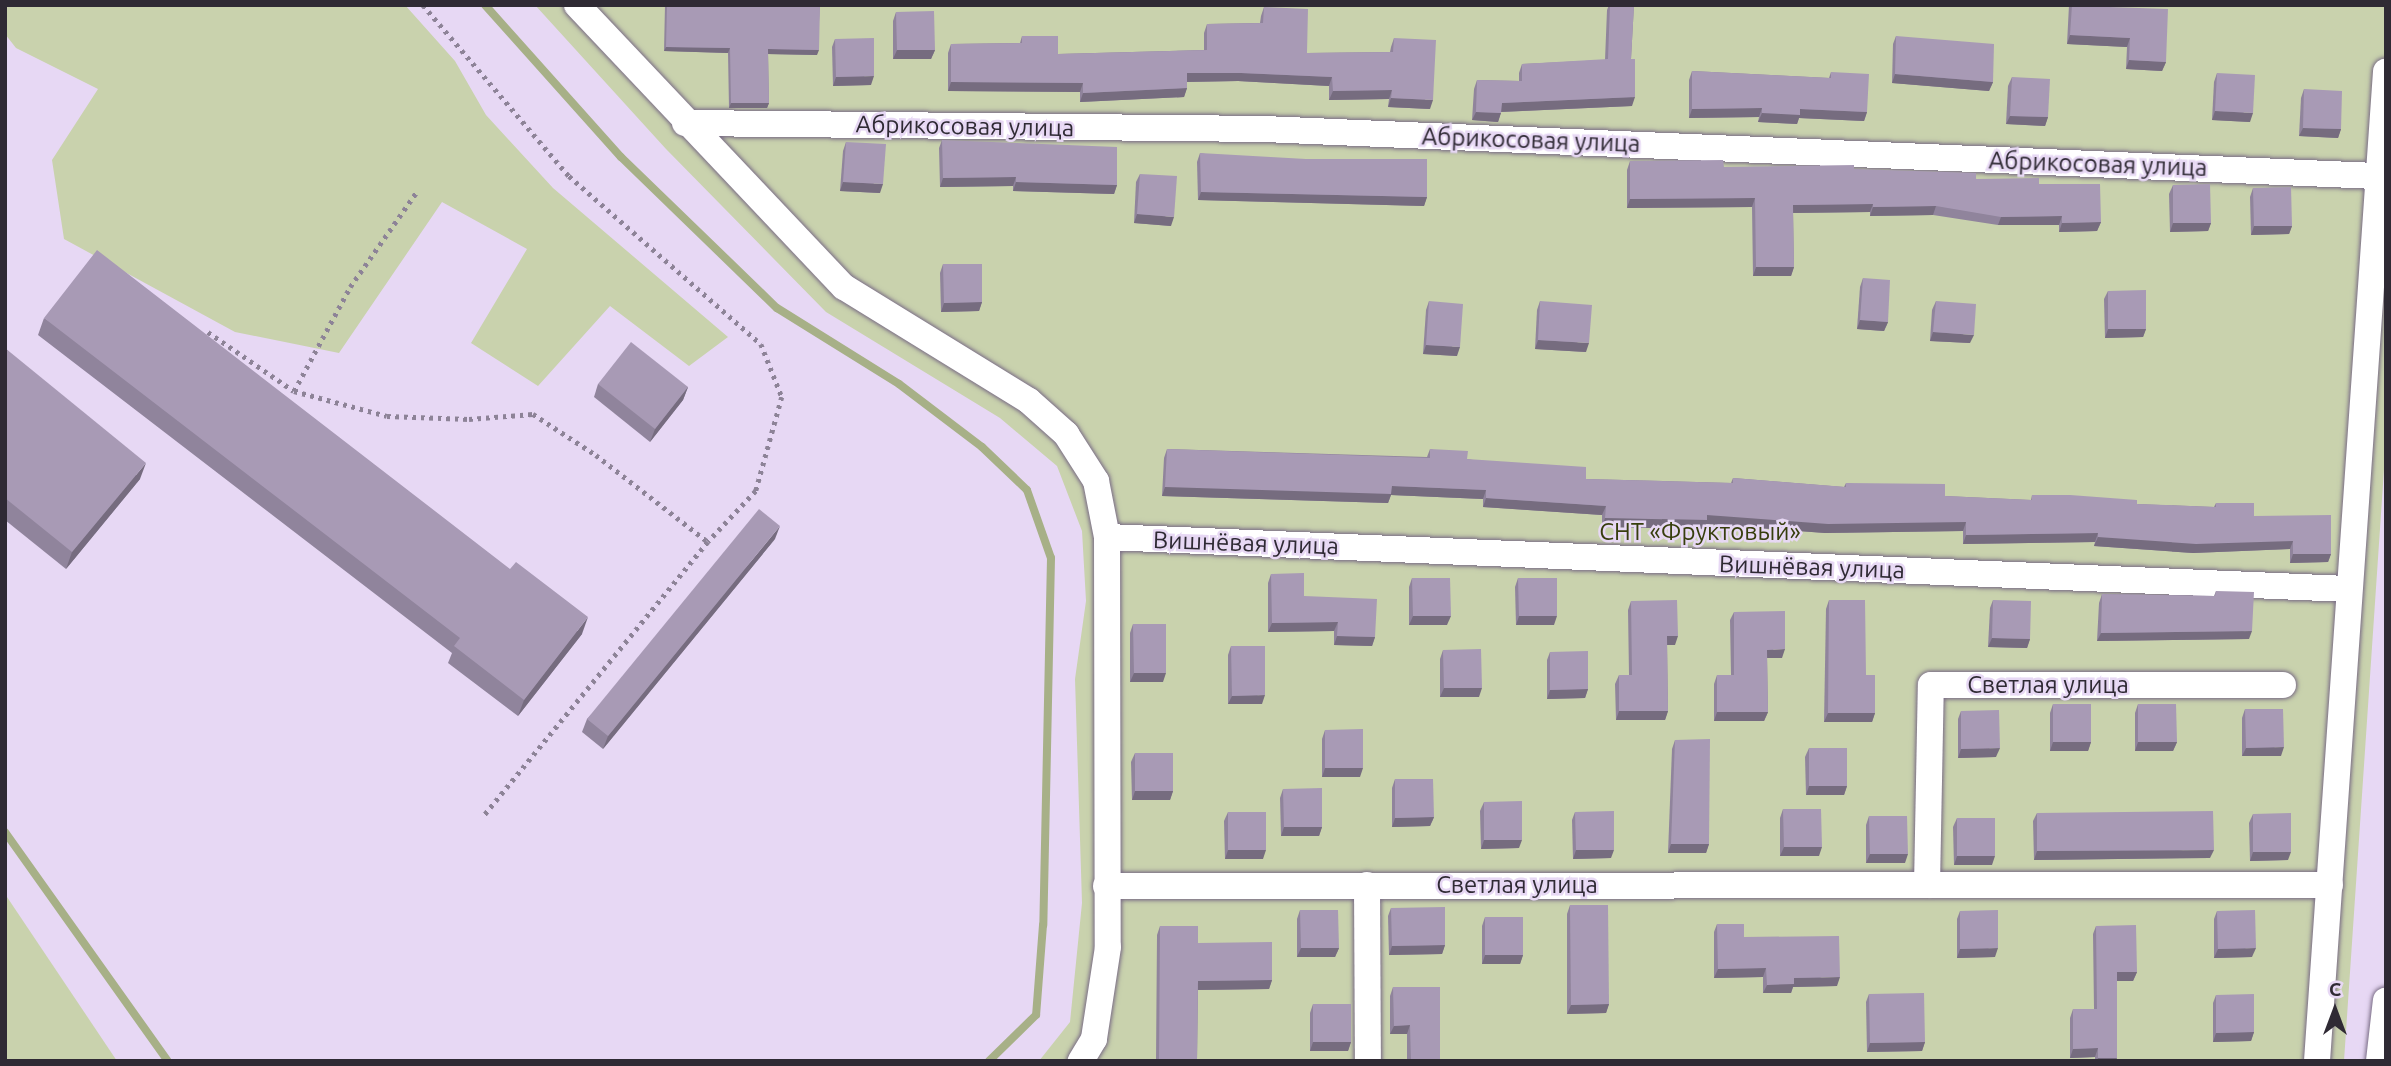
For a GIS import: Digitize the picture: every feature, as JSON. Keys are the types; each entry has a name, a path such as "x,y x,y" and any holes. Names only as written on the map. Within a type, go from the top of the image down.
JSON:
{"street":[{"path":"577,5 685,124 844,286 1029,401 1066,434 1096,481 1107,537 1108,947 1094,1039 1081,1061"},
{"path":"2318,1061 2350,589 2374,390 2377,176 2386,71"},
{"name":"Абрикосовая улица","path":"685,124 1264,129 2377,176"},
{"name":"Вишнёвая улица","path":"1107,537 2350,589"},
{"name":"Светлая улица","path":"1927,885 1930,685 2283,685"},
{"path":"1367,885 1368,1061"},
{"name":"Светлая улица","path":"1106,886 2330,886"},
{"path":"2379,1061 2386,1000"}],"path":[{"path":"422,5 569,176 761,344 782,397 756,491 708,542 482,817"},
{"path":"294,391 350,287 418,190"},
{"path":"208,332 294,391 387,416 468,419 533,414 596,455 708,542"}],"green space":[{"path":"5,5 405,5 455,61 486,115 553,188 728,337 689,366 610,306 538,386 471,343 527,249 442,202 339,353 235,332 64,239 52,160 98,89 16,48 5,34"},
{"name":"СНТ «Фруктовый»","path":"535,5 2386,5 2386,440 2344,1061 1039,1061 1070,1022 1082,903 1075,679 1086,601 1082,531 1057,466 1000,418 826,312 666,149"},
{"path":"5,894 117,1061 5,1061"}],"building":[{"path":"667,5 820,5 819,50 768,49 769,103 731,103 730,48 666,47"},
{"path":"1610,5 1634,5 1631,59 1635,59 1635,97 1502,103 1501,113 1476,112 1477,80 1522,81 1522,64 1608,59"},
{"path":"2072,5 2168,9 2166,62 2129,60 2130,38 2070,35"},
{"path":"1264,7 1308,9 1307,53 1393,52 1394,38 1436,40 1433,100 1391,98 1392,90 1333,91 1332,77 1241,73 1187,73 1187,88 1083,93 1083,83 951,82 951,44 1022,43 1022,36 1058,36 1058,54 1207,50 1207,24 1263,23"},
{"path":"934,11 935,50 897,50 896,12"},
{"path":"1896,36 1994,44 1993,82 1895,74"},
{"path":"874,38 874,76 836,77 835,39"},
{"path":"1692,71 1831,78 1831,72 1869,74 1867,112 1800,109 1800,115 1762,113 1762,108 1692,109"},
{"path":"2217,73 2255,75 2253,113 2215,111"},
{"path":"2012,77 2050,79 2048,117 2010,116"},
{"path":"2304,89 2342,91 2341,129 2303,128"},
{"path":"942,140 1117,147 1117,185 1016,182 1016,177 943,178"},
{"path":"846,142 886,144 883,184 843,182"},
{"path":"1200,153 1306,159 1427,159 1427,197 1201,192"},
{"path":"1723,160 1724,167 1854,165 1854,169 1976,173 1976,179 2039,178 2039,184 2100,184 2101,222 2062,223 2062,216 2001,217 1936,206 1793,205 1794,267 1756,267 1755,198 1630,199 1630,161"},
{"path":"1140,174 1177,176 1174,217 1137,214"},
{"path":"2210,184 2211,223 2173,223 2173,185"},
{"path":"2291,187 2292,226 2254,226 2253,188"},
{"path":"97,250 510,569 516,562 588,617 524,700 454,646 460,638 44,318"},
{"path":"943,264 982,264 982,302 944,303"},
{"path":"1863,278 1890,280 1888,322 1860,320"},
{"path":"2146,290 2146,329 2108,329 2108,291"},
{"path":"1429,301 1463,304 1460,347 1426,345"},
{"path":"1540,301 1592,305 1589,343 1538,340"},
{"path":"1936,301 1976,304 1974,335 1933,332"},
{"path":"631,342 688,387 655,429 598,384"},
{"path":"5,348 146,463 72,552 5,498"},
{"path":"1167,449 1430,458 1430,449 1468,451 1467,459 1586,467 1586,479 1733,483 1733,478 1846,487 1846,483 1945,484 1945,496 2032,500 2032,495 2070,495 2137,500 2137,504 2216,507 2216,503 2254,503 2254,516 2331,515 2331,554 2293,554 2293,541 2196,544 2098,537 2098,533 1966,535 1966,522 1828,524 1707,515 1707,520 1605,518 1606,506 1486,498 1486,490 1392,486 1391,494 1165,487"},
{"path":"759,509 780,526 608,736 587,719"},
{"path":"1304,573 1304,596 1377,599 1375,637 1337,636 1338,622 1272,623 1271,574"},
{"path":"1412,578 1450,578 1451,616 1413,616"},
{"path":"1518,578 1557,578 1557,616 1519,616"},
{"path":"2216,591 2254,592 2252,631 2101,633 2102,594 2215,596"},
{"path":"1677,600 1678,636 1667,636 1668,711 1619,711 1619,675 1632,675 1631,601"},
{"path":"1829,600 1865,600 1866,675 1875,675 1875,713 1828,713"},
{"path":"1993,600 2031,601 2030,639 1992,638"},
{"path":"1785,611 1785,649 1767,650 1768,712 1717,712 1717,675 1734,675 1734,612"},
{"path":"1133,624 1166,624 1166,673 1134,673"},
{"path":"1231,646 1265,646 1265,695 1232,696"},
{"path":"1481,649 1482,688 1444,688 1443,650"},
{"path":"1588,651 1588,689 1550,690 1550,652"},
{"path":"2053,704 2091,704 2091,742 2053,742"},
{"path":"2138,704 2176,704 2177,742 2138,742"},
{"path":"2245,709 2283,709 2284,747 2246,748"},
{"path":"1999,710 2000,748 1961,749 1961,711"},
{"path":"1363,729 1363,768 1325,768 1325,730"},
{"path":"1710,739 1709,844 1671,844 1675,740"},
{"path":"1809,748 1847,748 1847,786 1809,786"},
{"path":"1135,753 1173,753 1173,791 1135,791"},
{"path":"1395,779 1433,779 1434,817 1395,818"},
{"path":"1322,788 1322,827 1284,827 1283,789"},
{"path":"1522,801 1522,840 1484,840 1484,802"},
{"path":"1783,809 1821,809 1822,847 1784,847"},
{"path":"1614,811 1614,850 1576,850 1575,812"},
{"path":"2213,811 2214,850 2037,851 2037,813"},
{"path":"1228,812 1266,812 1266,850 1228,850"},
{"path":"2291,813 2291,852 2253,852 2253,814"},
{"path":"1869,816 1907,816 1908,854 1870,854"},
{"path":"1957,818 1995,818 1995,856 1957,856"},
{"path":"1570,905 1608,905 1609,1004 1571,1005"},
{"path":"1445,907 1445,945 1392,946 1391,908"},
{"path":"1300,910 1338,910 1339,948 1301,948"},
{"path":"1998,910 1998,948 1960,949 1960,911"},
{"path":"2255,910 2256,948 2218,949 2217,911"},
{"path":"1485,917 1523,917 1523,955 1485,955"},
{"path":"1717,924 1744,924 1744,937 1839,936 1840,977 1794,978 1794,984 1767,985 1766,968 1718,969"},
{"path":"2136,925 2137,972 2117,972 2117,1058 2098,1058 2098,1048 2073,1049 2073,1009 2097,1009 2096,926"},
{"path":"1160,926 1198,926 1198,943 1272,942 1272,980 1198,981 1197,1061 1159,1061"},
{"path":"1393,987 1440,987 1440,1061 1411,1061 1410,1025 1394,1026"},
{"path":"1924,993 1925,1042 1870,1043 1869,994"},
{"path":"2254,994 2254,1032 2216,1033 2216,995"},
{"path":"1313,1004 1351,1004 1351,1042 1313,1042"}],"waterway":[{"path":"485,5 621,157 777,308 899,384 982,447 1027,490 1051,558 1043,925 1036,1015 989,1061"},
{"path":"5,832 168,1061"}]}
